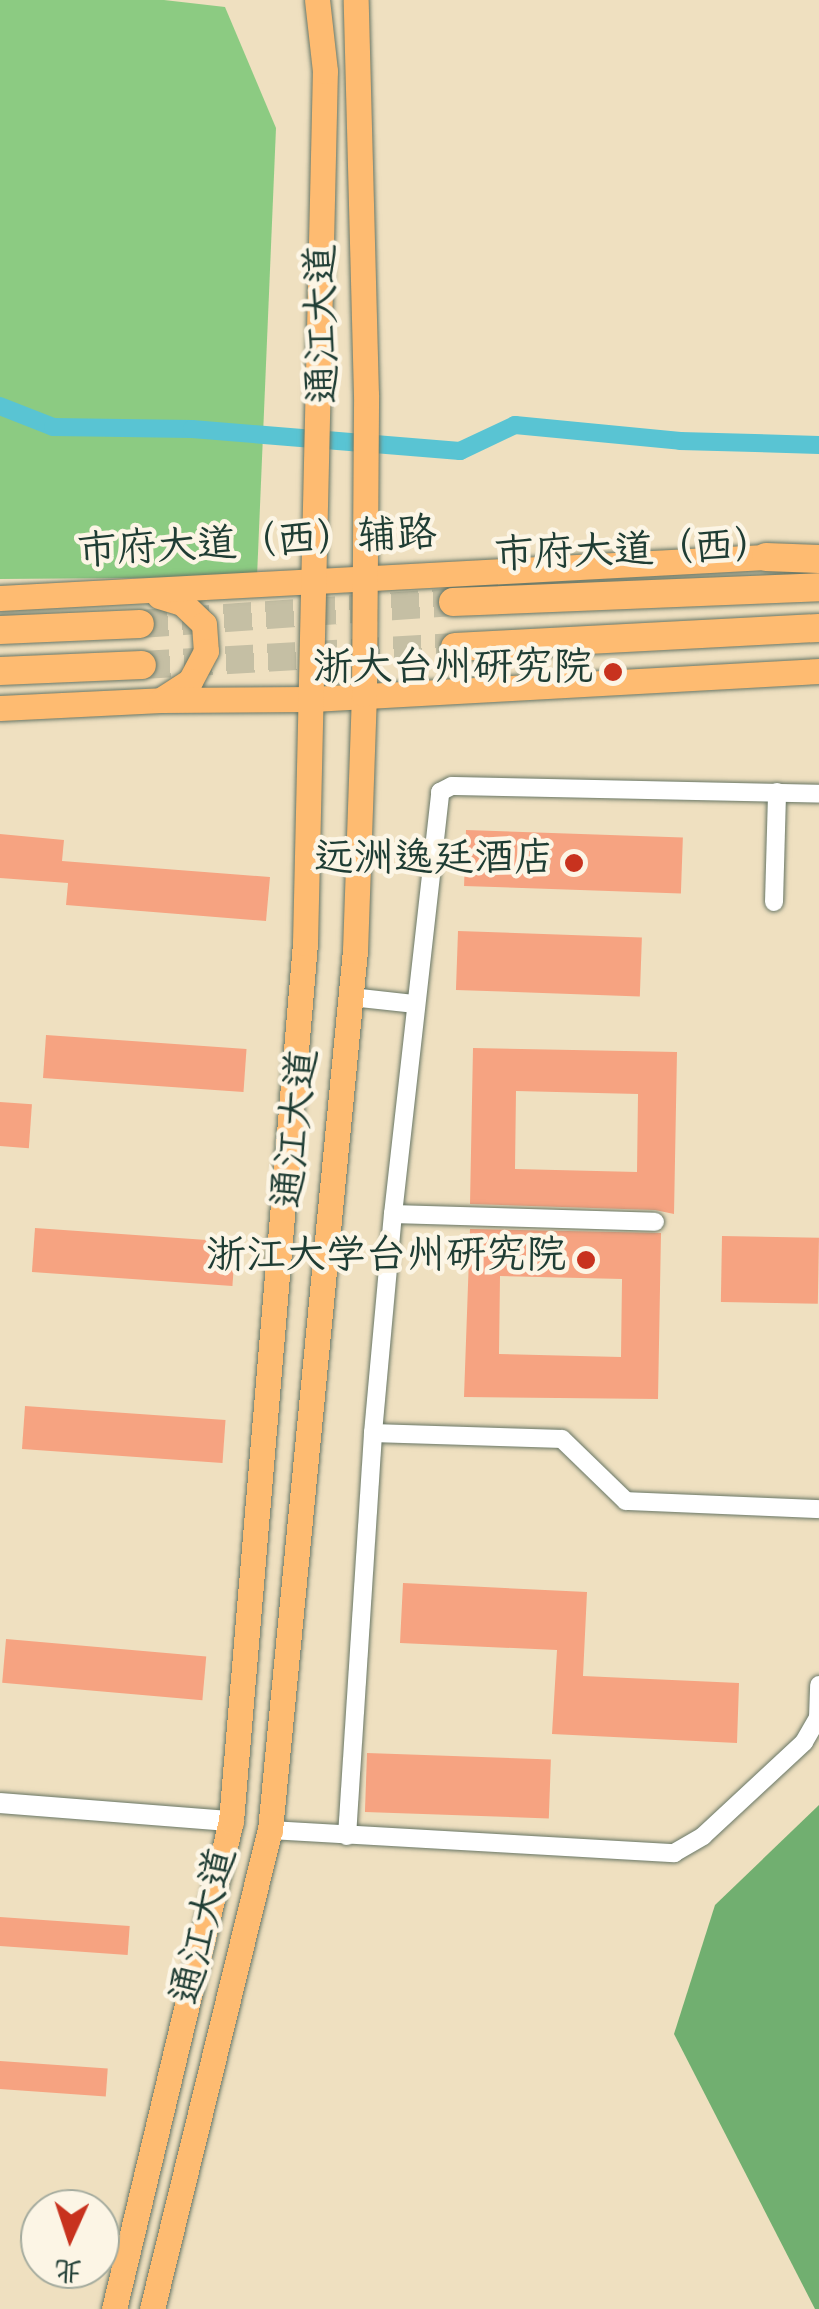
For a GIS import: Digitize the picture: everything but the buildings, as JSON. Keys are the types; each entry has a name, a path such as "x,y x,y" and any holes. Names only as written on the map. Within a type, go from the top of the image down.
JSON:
{"highway":[{"path":"766,557 819,557"},
{"name":"市府大道（西）","path":"453,602 819,587"},
{"path":"0,630 140,624"},
{"name":"市府大道（西）","path":"455,647 811,630"},
{"path":"0,671 142,665"}],"main road":[{"name":"通江大道","path":"114,2309 231,1822 305,943 324,71 317,0"},
{"name":"通江大道","path":"152,2309 270,1830 351,997 364,694 366,395 356,0"},
{"path":"318,431 325,450 349,457 365,433"},
{"name":"市府大道（西）辅路","path":"0,598 150,593 364,576 766,557"},
{"path":"150,593 182,602 204,624 206,651 202,663 190,681 161,700"},
{"path":"0,708 161,700 312,699 819,671"}],"street":[{"path":"347,1836 372,1433 414,1004 440,792 452,786 819,794"},
{"path":"774,902 776,792"},
{"path":"351,997 414,1004"},
{"path":"393,1214 655,1222"},
{"path":"372,1433 562,1439 626,1501 819,1509"},
{"path":"270,1830 674,1853 704,1836 804,1742 818,1718 819,1685"},
{"path":"0,1804 231,1822"}],"green space":[{"path":"0,0 164,0 225,7 276,128 257,577 0,579"},
{"path":"819,1805 819,2309 815,2309 674,2034 715,1905"}],"waterway":[{"path":"0,406 53,427 192,429 460,451 515,425 680,441 819,445"}],"tunnel":[{"path":"140,624 453,602"},
{"path":"142,665 455,647"}],"place":[{"name":"浙大台州研究院","path":"613,672"},
{"name":"远洲逸廷酒店","path":"574,863"},
{"name":"浙江大学台州研究院","path":"586,1260"}]}
